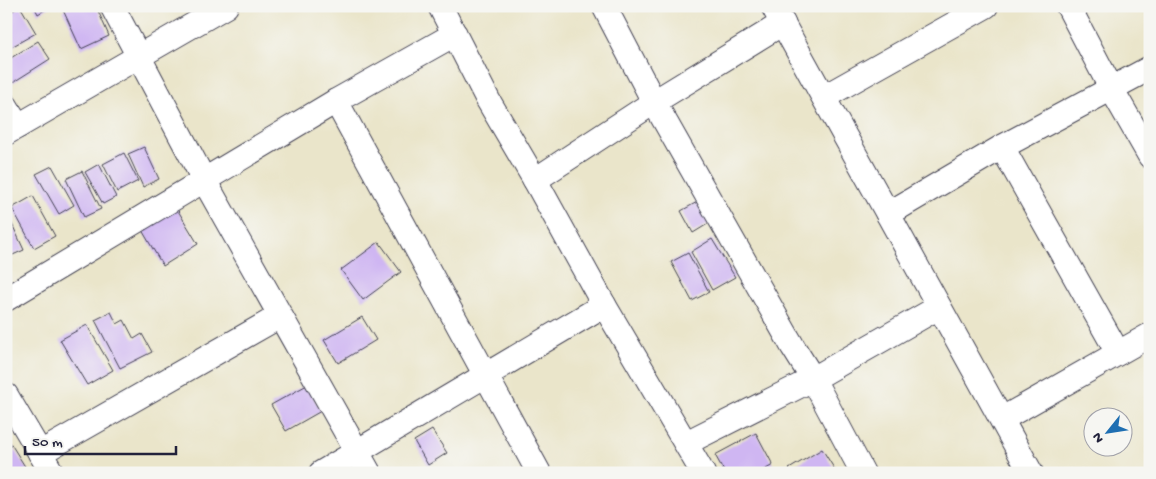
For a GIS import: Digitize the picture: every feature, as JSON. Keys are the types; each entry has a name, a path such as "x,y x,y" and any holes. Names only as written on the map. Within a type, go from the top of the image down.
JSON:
{"street":[{"path":"112,6 204,180 369,473"},
{"path":"6,106 12,130 226,6"},
{"path":"440,6 488,100 535,180 604,305 703,473"},
{"path":"604,6 654,102 813,379 863,473"},
{"path":"824,97 986,6"},
{"path":"1068,6 1111,88 1150,156"},
{"path":"535,180 654,102 778,15 1031,473"},
{"path":"6,299 336,101 455,34"},
{"path":"888,214 1002,147 1150,68"},
{"path":"336,101 539,473"},
{"path":"1002,147 1118,353"},
{"path":"321,473 604,305"},
{"path":"686,443 813,379 939,307"},
{"path":"9,407 46,463 280,316"},
{"path":"1002,419 1150,335"}],"building":[{"path":"20,6 36,33 6,50 6,15"},
{"path":"34,6 51,6 38,14"},
{"path":"72,6 96,6 109,36 81,49 63,10"},
{"path":"38,41 50,59 12,83 6,74 6,61"},
{"path":"144,147 159,179 143,187 128,154"},
{"path":"124,153 138,181 117,192 103,164"},
{"path":"99,164 116,197 103,204 85,172"},
{"path":"52,166 74,205 59,214 36,174"},
{"path":"82,171 101,209 84,217 66,179"},
{"path":"33,196 55,236 34,248 12,208"},
{"path":"699,201 711,222 693,233 681,211"},
{"path":"174,204 198,244 163,266 139,225"},
{"path":"6,211 24,250 6,258"},
{"path":"712,239 735,277 712,290 691,252"},
{"path":"379,242 401,272 363,300 341,270"},
{"path":"688,253 709,292 692,301 671,262"},
{"path":"111,312 117,324 124,320 134,339 142,334 152,352 120,368 95,320"},
{"path":"362,317 376,340 338,363 324,340"},
{"path":"87,325 113,370 87,385 60,340"},
{"path":"307,385 321,411 286,431 271,405"},
{"path":"432,430 447,453 428,465 414,441"},
{"path":"756,433 773,465 759,473 725,473 715,455"},
{"path":"6,436 29,473 6,473"},
{"path":"822,449 837,473 792,473 789,469"}]}
